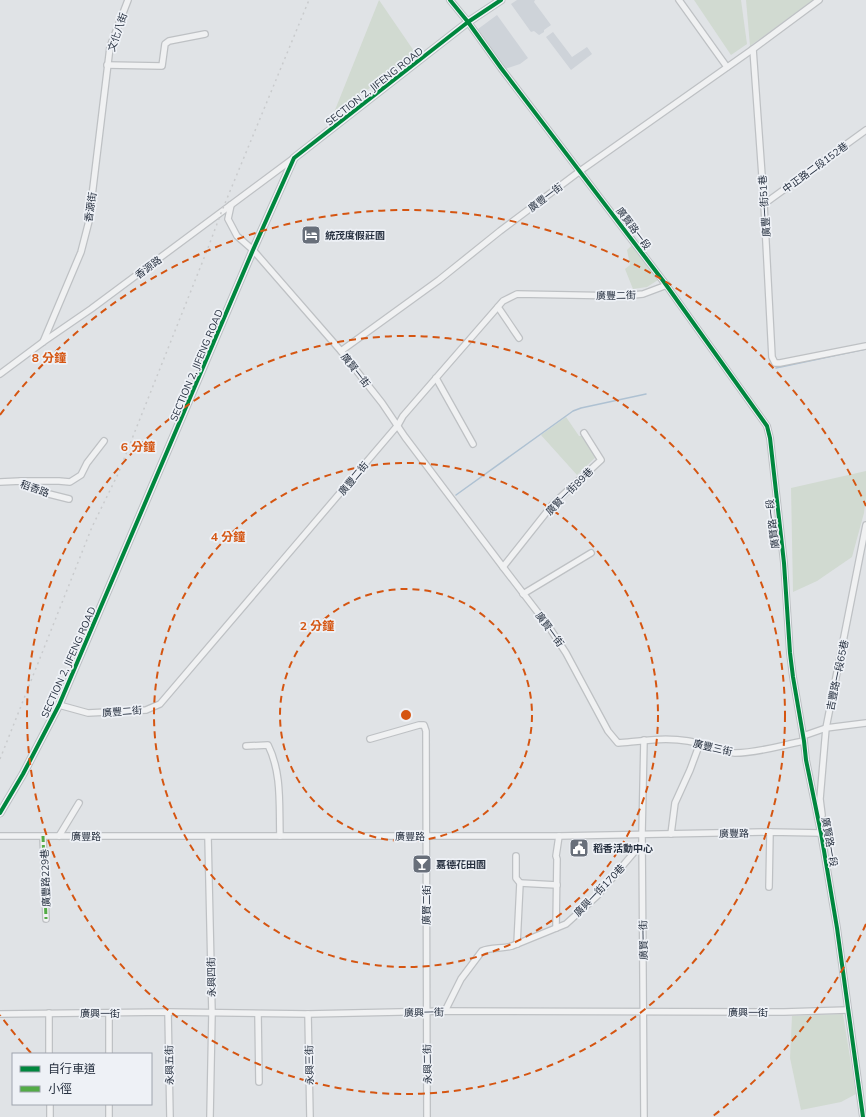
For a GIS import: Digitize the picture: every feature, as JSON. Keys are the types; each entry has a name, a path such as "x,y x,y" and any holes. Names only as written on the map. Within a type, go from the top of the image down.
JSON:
{"main road":[{"name":"SECTION 2, JIFENG ROAD","path":"0,813 23,774 59,704 253,250 294,158 468,22 501,0"}],"street":[{"name":"文化八街","path":"107,65 110,47 128,0"},
{"name":"廣賢路一段","path":"450,0 667,285 767,426 770,438 784,563 790,653 806,760 821,833 837,928 863,1117"},
{"path":"679,0 728,66"},
{"name":"廣豐一街","path":"341,351 439,280 500,231 580,171 753,49 819,0"},
{"path":"107,65 162,66 165,44 205,34"},
{"name":"廣豐一街51巷","path":"753,49 764,204 772,357 774,363 780,364 866,346"},
{"name":"香源街","path":"43,342 81,252 88,221 107,65"},
{"name":"中正路二段152巷","path":"764,204 866,130"},
{"name":"香源路","path":"0,374 91,309 294,158"},
{"name":"廣賢一街","path":"231,205 228,218 237,236 253,250 341,351 398,425 405,437 561,644 608,731 618,743 644,740 642,834 644,1117"},
{"name":"廣豐二街","path":"59,704 88,713 146,710 160,704 398,425 403,416 503,301 517,294 624,296 643,294 667,285"},
{"path":"498,307 519,338"},
{"path":"436,378 473,444"},
{"name":"廣賢一街89巷","path":"503,567 553,504 601,460 584,433"},
{"path":"21,481 70,482 81,475 87,463 104,441"},
{"name":"稻香路","path":"0,482 21,481 41,492 69,499"},
{"name":"吉豐路一段65巷","path":"819,826 822,815 820,799 821,772 826,728 866,525"},
{"path":"523,594 591,553"},
{"name":"廣豐三街","path":"644,740 670,739 700,744 734,753 758,750 803,739 826,728 866,722"},
{"name":"廣賢二街","path":"370,739 419,726 424,726 426,731 426,1012"},
{"path":"671,834 675,803 700,744"},
{"path":"246,746 268,745 273,755 278,773 280,836"},
{"path":"59,836 79,803"},
{"path":"769,887 770,832"},
{"name":"廣豐路","path":"0,836 559,836 770,832 821,833"},
{"name":"廣豐路229巷","path":"43,836 46,919"},
{"path":"556,928 556,856 559,836"},
{"name":"永興四街","path":"208,837 212,1013 210,1117"},
{"name":"廣興一街170巷","path":"445,1011 461,979 482,951 517,944 566,924 587,906 612,880 642,843"},
{"path":"516,856 516,878 520,884 517,944"},
{"path":"520,884 557,884"},
{"name":"廣興一街","path":"0,1014 168,1012 308,1014 445,1011 784,1012 848,1010"},
{"name":"永興五街","path":"168,1012 170,1117"},
{"name":"永興二街","path":"426,1012 427,1117"},
{"path":"49,1013 49,1053"},
{"path":"109,1013 109,1053"},
{"path":"258,1014 259,1082"},
{"name":"永興三街","path":"308,1014 310,1117"},
{"path":"50,1105 50,1117"},
{"path":"109,1105 109,1117"}],"shaded area":[{"path":"379,0 416,54 333,115"},
{"path":"517,0 535,0 534,2 551,25 539,35 534,31 531,32 511,4"},
{"path":"694,0 741,0 747,44 731,55"},
{"path":"746,0 813,0 750,46"},
{"path":"497,15 528,58 520,64 505,69 488,49 478,29"},
{"path":"553,32 572,57 587,47 592,54 571,70 546,37"},
{"path":"632,245 658,280 647,287 633,289 625,269 630,265 627,250"},
{"path":"566,417 579,436 583,436 597,456 577,475 541,435"},
{"path":"866,471 866,498 864,513 852,557 817,581 793,592 791,488"},
{"path":"843,1014 856,1094 841,1102 801,1110 790,1058 792,1016"}],"waterway":[{"path":"776,368 866,349"},
{"path":"456,495 573,411 646,394"}],"railway":[{"path":"0,759 92,527 118,474 221,213 309,0"}],"marked path":[{"path":"43,836 46,919"}],"cycle path":[{"path":"450,0 664,282 767,426 770,438 784,563 793,677 806,760 821,833 837,928 863,1117"},
{"path":"0,813 23,774 59,705 253,250 294,158 468,22 501,0"}],"place":[{"name":"統茂度假莊園","path":"311,235"},
{"name":"稻香活動中心","path":"579,848"},
{"name":"嘉德花田園","path":"422,864"}]}
